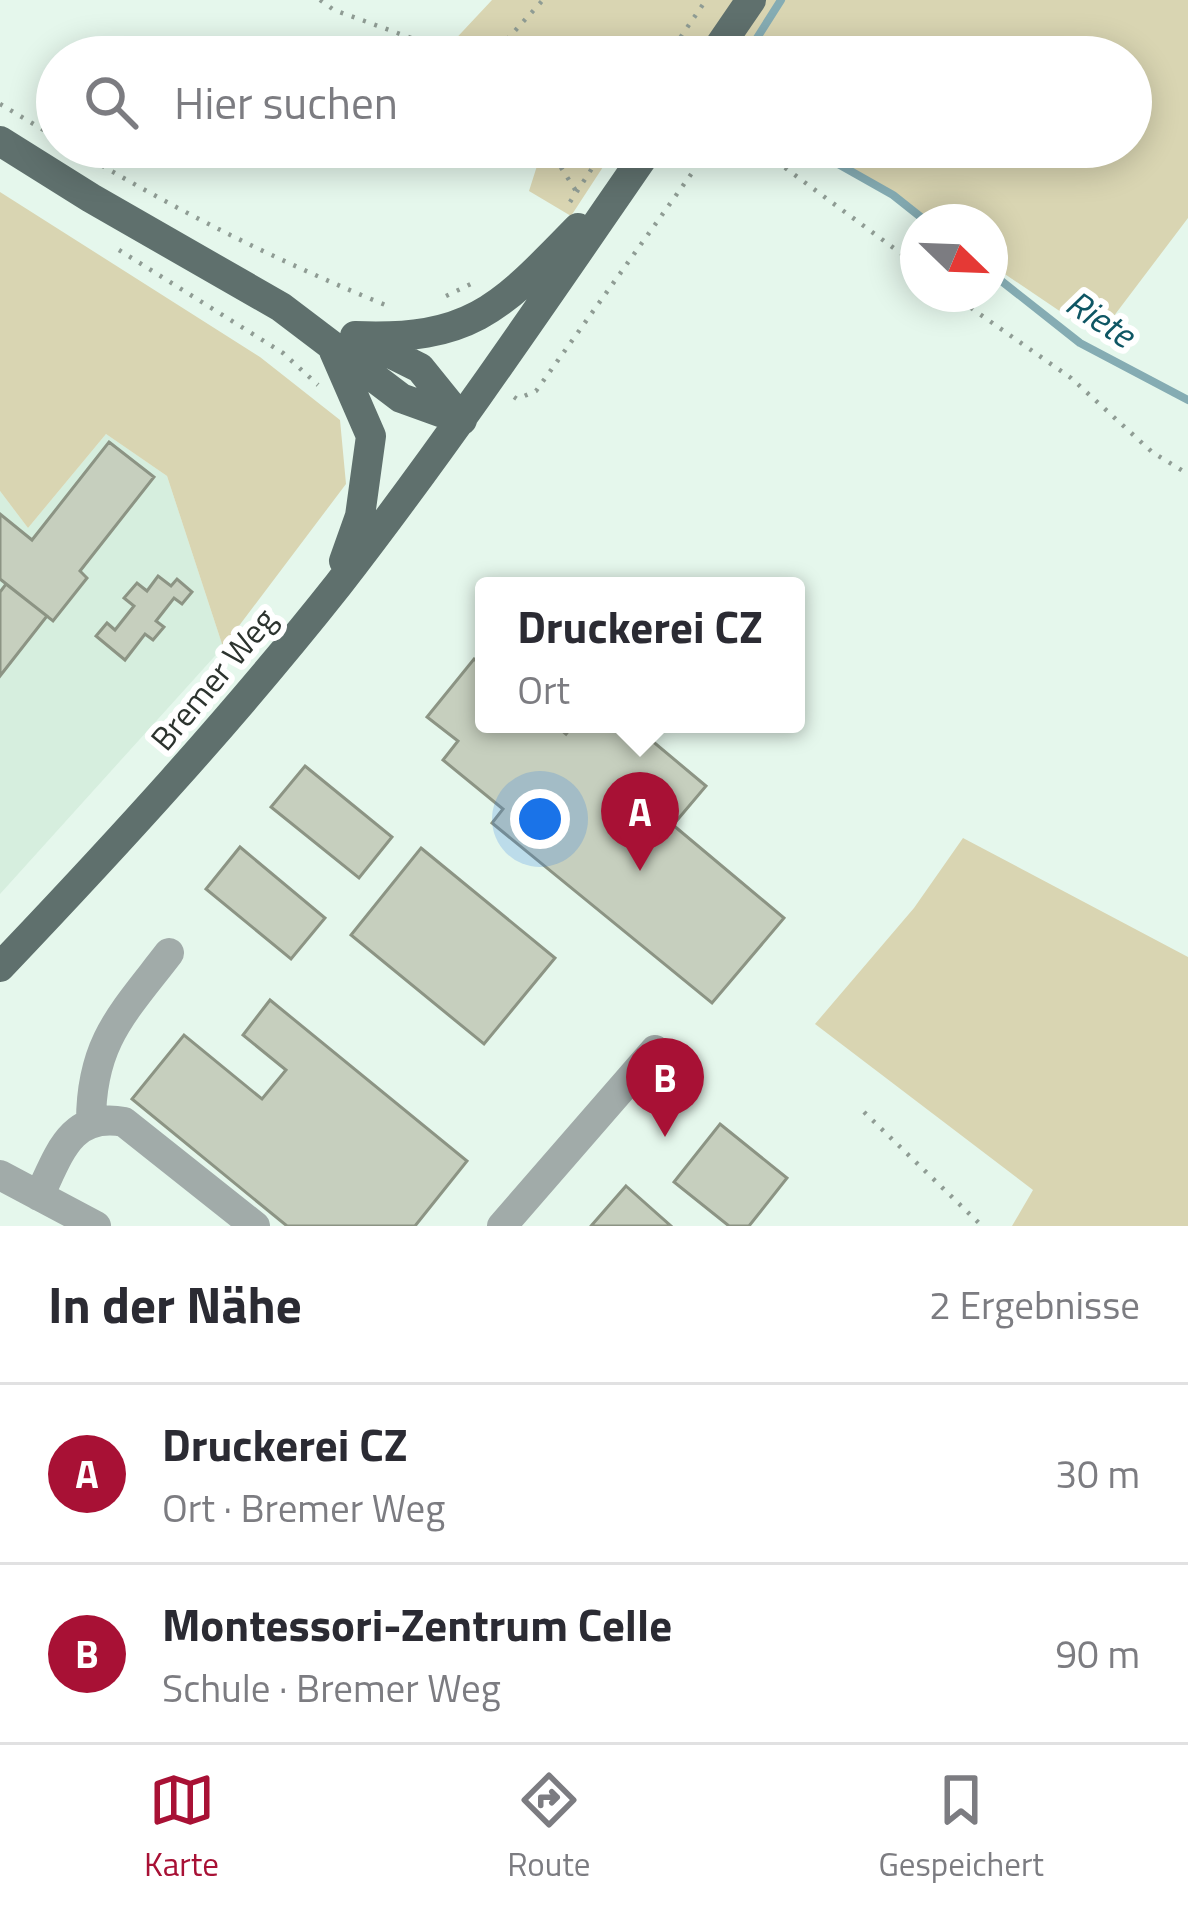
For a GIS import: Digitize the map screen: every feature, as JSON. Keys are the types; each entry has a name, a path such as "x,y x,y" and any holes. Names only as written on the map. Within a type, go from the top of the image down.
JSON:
{"main road":[{"path":"726,36 751,0"},
{"path":"0,141 36,164"},
{"path":"43,168 343,340 401,398 463,420"},
{"path":"343,340 448,328 485,314 516,291 633,168"},
{"name":"Bremer Weg","path":"0,967 127,835 334,590 463,420 636,168"},
{"path":"334,590 360,516 371,436 343,340"}],"street":[{"path":"92,1122 96,1063 105,1041 169,953"},
{"path":"502,1226 655,1050"},
{"path":"39,1196 58,1155 79,1127 100,1118 124,1122 254,1226"},
{"path":"0,1175 96,1226"}],"path":[{"path":"320,0 334,10 406,36"},
{"path":"510,36 543,0"},
{"path":"682,36 706,0"},
{"path":"0,104 36,125"},
{"path":"105,168 161,202 296,269 389,307"},
{"path":"561,168 576,191"},
{"path":"491,379 517,399 536,391 696,168"},
{"path":"785,168 900,253"},
{"path":"101,238 284,353 332,398"},
{"path":"977,312 1071,378 1152,452 1188,474"},
{"path":"864,1112 982,1226"}],"shaded area":[{"path":"492,0 1188,0 1188,218 1098,337 1008,276 1008,204 901,204 847,168 1152,168 1152,36 458,36"},
{"path":"536,168 602,168 571,216 529,191"},
{"path":"0,192 260,357 340,420 346,484 223,647 167,476 106,434 28,528 0,491"},
{"path":"106,434 167,476 223,647 0,894 0,491 28,528"},
{"path":"963,838 1188,957 1188,1226 1012,1226 1033,1190 815,1024 914,908"}],"building":[{"path":"109,442 154,477 80,571 87,578 53,621 0,579 0,514 32,540"},
{"path":"158,576 171,586 177,579 192,592 182,604 174,598 156,621 164,627 153,640 145,634 125,660 96,636 107,623 115,630 134,606 124,598 137,583 147,591"},
{"path":"6,584 47,616 0,676 0,592"},
{"path":"474,659 475,733 643,733 706,786 673,825 784,918 712,1003 492,823 503,809 443,760 458,741 427,717"},
{"path":"305,766 392,837 359,878 271,807"},
{"path":"240,847 325,918 291,959 206,889"},
{"path":"421,848 555,958 484,1044 351,935"},
{"path":"270,1000 467,1161 415,1226 287,1226 132,1099 184,1035 262,1099 286,1070 243,1035"},
{"path":"720,1124 787,1178 749,1226 729,1226 674,1182"},
{"path":"626,1186 671,1226 591,1226"}],"waterway":[{"name":"Riete","path":"758,36 781,0"},
{"name":"Riete","path":"845,168 904,204"},
{"name":"Riete","path":"1008,286 1080,343 1188,400"}],"place":[{"name":"Druckerei CZ","path":"640,871"},
{"name":"Montessori-Zentrum Celle","path":"665,1137"}]}
